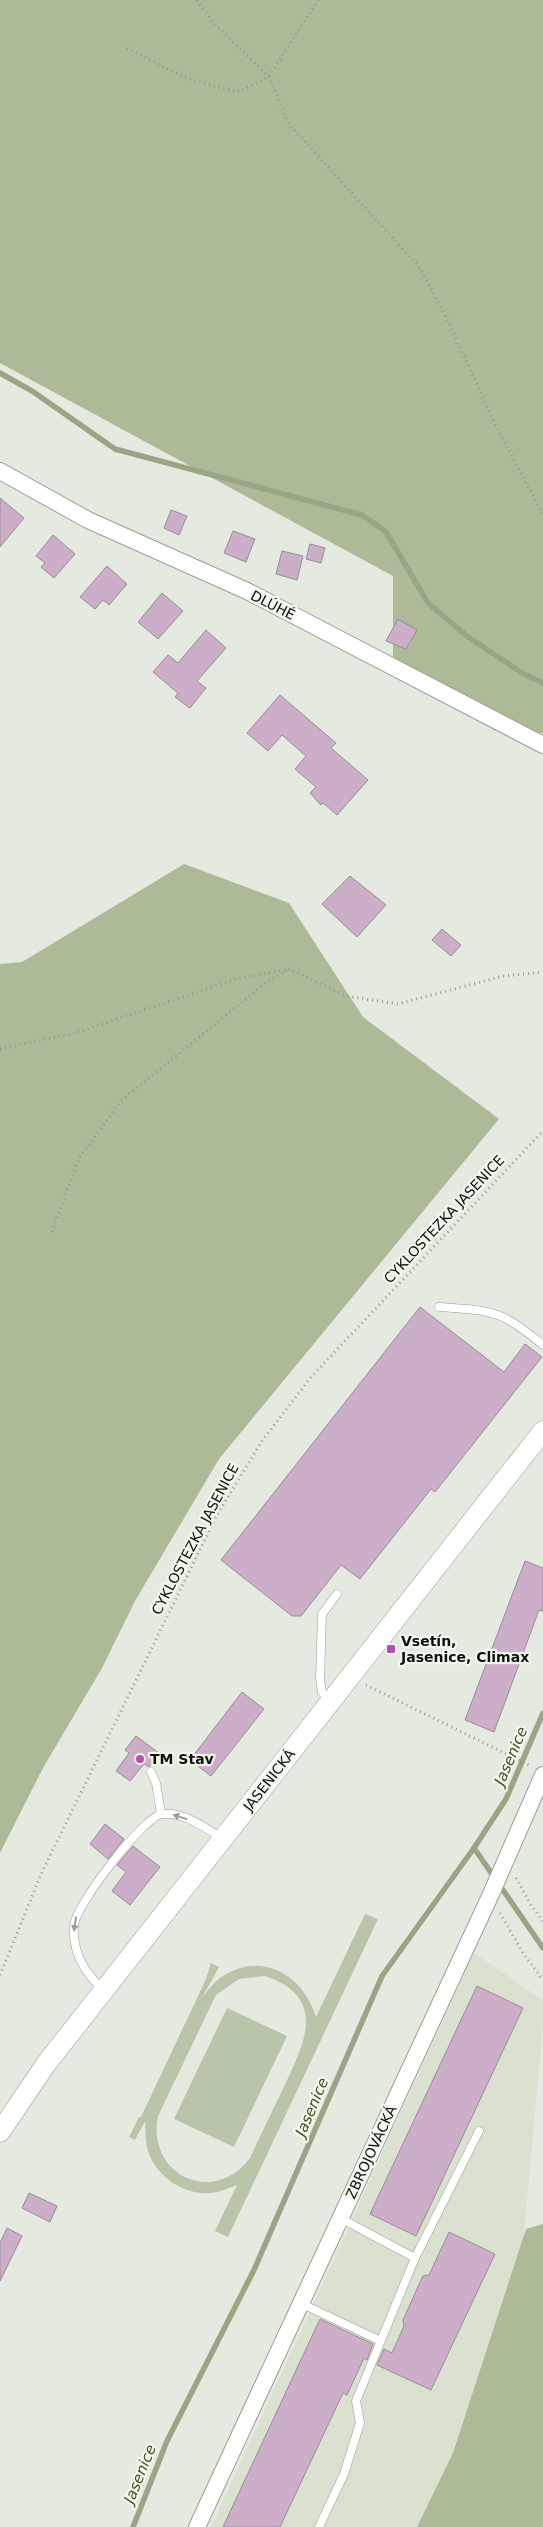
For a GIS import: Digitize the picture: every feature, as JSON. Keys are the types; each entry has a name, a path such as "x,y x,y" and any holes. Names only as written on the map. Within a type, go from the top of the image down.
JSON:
{"street":[{"name":"DLÚHÉ","path":"0,471 88,520 247,591 543,745"},
{"name":"JASENICKÁ","path":"0,2132 24,2094 543,1431"},
{"name":"ZBROJOVÁCKÁ","path":"197,2527 490,1896 543,1775"}],"lane":[{"path":"439,1307 496,1313 515,1322 543,1345"},
{"path":"330,1702 322,1692 320,1679 322,1614 337,1594"},
{"path":"151,1772 156,1784 161,1814"},
{"path":"104,1991 93,1981 82,1963 74,1936 74,1924 84,1900 136,1833 152,1817 161,1814 181,1816 223,1838"},
{"path":"319,2527 344,2474 360,2423 356,2402 415,2258 478,2132"},
{"path":"340,2218 415,2258"},
{"path":"300,2303 381,2340"}],"path":[{"path":"197,0 214,23 269,77 289,124 420,268 448,321 494,422 543,515"},
{"path":"127,48 186,78 237,92 269,77 318,0"},
{"path":"0,1049 75,1033 236,979 290,969 346,996 398,1004 503,976 543,972"},
{"path":"52,1232 80,1158 122,1101 268,981 290,969"},
{"name":"CYKLOSTEZKA JASENICE","path":"0,1975 46,1864 198,1550 241,1473 283,1412 324,1363 543,1131"},
{"path":"363,1684 528,1765"},
{"path":"504,1864 543,1921"},
{"path":"490,1896 543,1980"}],"shaded area":[{"path":"474,1953 543,2000 543,2025 514,2344 416,2527 211,2527"}],"green space":[{"path":"0,0 543,0 543,733 496,731 393,672 393,576 0,363"},
{"path":"184,864 289,903 363,1017 499,1119 219,1459 135,1601 102,1668 43,1768 0,1853 0,964 22,962"},
{"path":"365,1914 378,1919 228,2237 215,2231 237,2185 211,2193 201,2193 182,2188 165,2177 152,2161 147,2147 145,2121 135,2140 129,2137 139,2117 141,2117 206,1979 211,1963 219,1967 202,1998 211,1986 223,1976 238,1969 253,1966 267,1967 280,1972 302,1990 316,2017","holes":["265,1976 286,1985 298,1997 305,2011 306,2026 303,2042 290,2075 250,2158 235,2173 219,2180 202,2182 186,2177 172,2168 162,2154 157,2137 158,2116 216,1995 239,1979"]},
{"path":"227,2008 287,2036 234,2147 174,2119"},
{"path":"543,2224 543,2527 417,2527 453,2453 526,2229"}],"building":[{"path":"0,498 24,518 0,547"},
{"path":"171,510 187,516 179,535 164,528"},
{"path":"233,531 255,539 246,562 224,553"},
{"path":"53,535 75,554 54,578 41,567 45,563 36,556"},
{"path":"310,544 325,548 321,563 306,559"},
{"path":"282,551 303,556 297,580 276,574"},
{"path":"107,566 127,584 109,605 103,600 95,609 80,597"},
{"path":"162,593 183,611 158,639 138,622"},
{"path":"398,619 417,630 406,649 386,641"},
{"path":"206,630 226,648 197,681 206,688 190,708 175,697 178,693 153,672 168,655 178,663"},
{"path":"280,695 336,743 331,748 368,780 337,815 323,803 321,805 310,793 316,787 295,769 306,756 282,735 268,751 247,733"},
{"path":"350,876 386,905 357,937 322,904"},
{"path":"442,929 461,945 451,956 432,940"},
{"path":"420,1307 504,1372 525,1344 542,1357 435,1492 431,1489 360,1579 341,1565 301,1616 292,1616 221,1560"},
{"path":"525,1561 543,1568 543,1611 539,1610 494,1732 465,1720"},
{"path":"242,1692 264,1709 211,1776 190,1760"},
{"name":"TM Stav","path":"136,1736 159,1753 149,1767 144,1764 130,1781 116,1771 129,1753 125,1750"},
{"path":"105,1824 124,1839 108,1859 90,1844"},
{"path":"133,1846 160,1867 130,1905 112,1891 126,1872 117,1865"},
{"path":"477,1986 523,2008 416,2236 370,2214"},
{"path":"29,2193 57,2206 50,2222 22,2208"},
{"path":"7,2228 22,2236 0,2281 0,2243"},
{"path":"449,2232 495,2254 431,2390 377,2365 384,2349 392,2353 404,2326 403,2320 423,2276 429,2275"},
{"path":"320,2319 373,2344 367,2360 364,2358 347,2395 343,2393 280,2527 223,2527"}],"waterway":[{"path":"0,373 32,391 115,449 362,515 386,532 428,603 468,637 522,673 543,683"},
{"name":"Jasenice","path":"133,2527 167,2441 254,2270 382,1976 474,1848 506,1799 543,1713"},
{"path":"474,1848 543,1948"}],"place":[{"name":"Vsetín, Jasenice, Climax","path":"391,1649"},
{"name":"TM Stav","path":"140,1759"}]}
